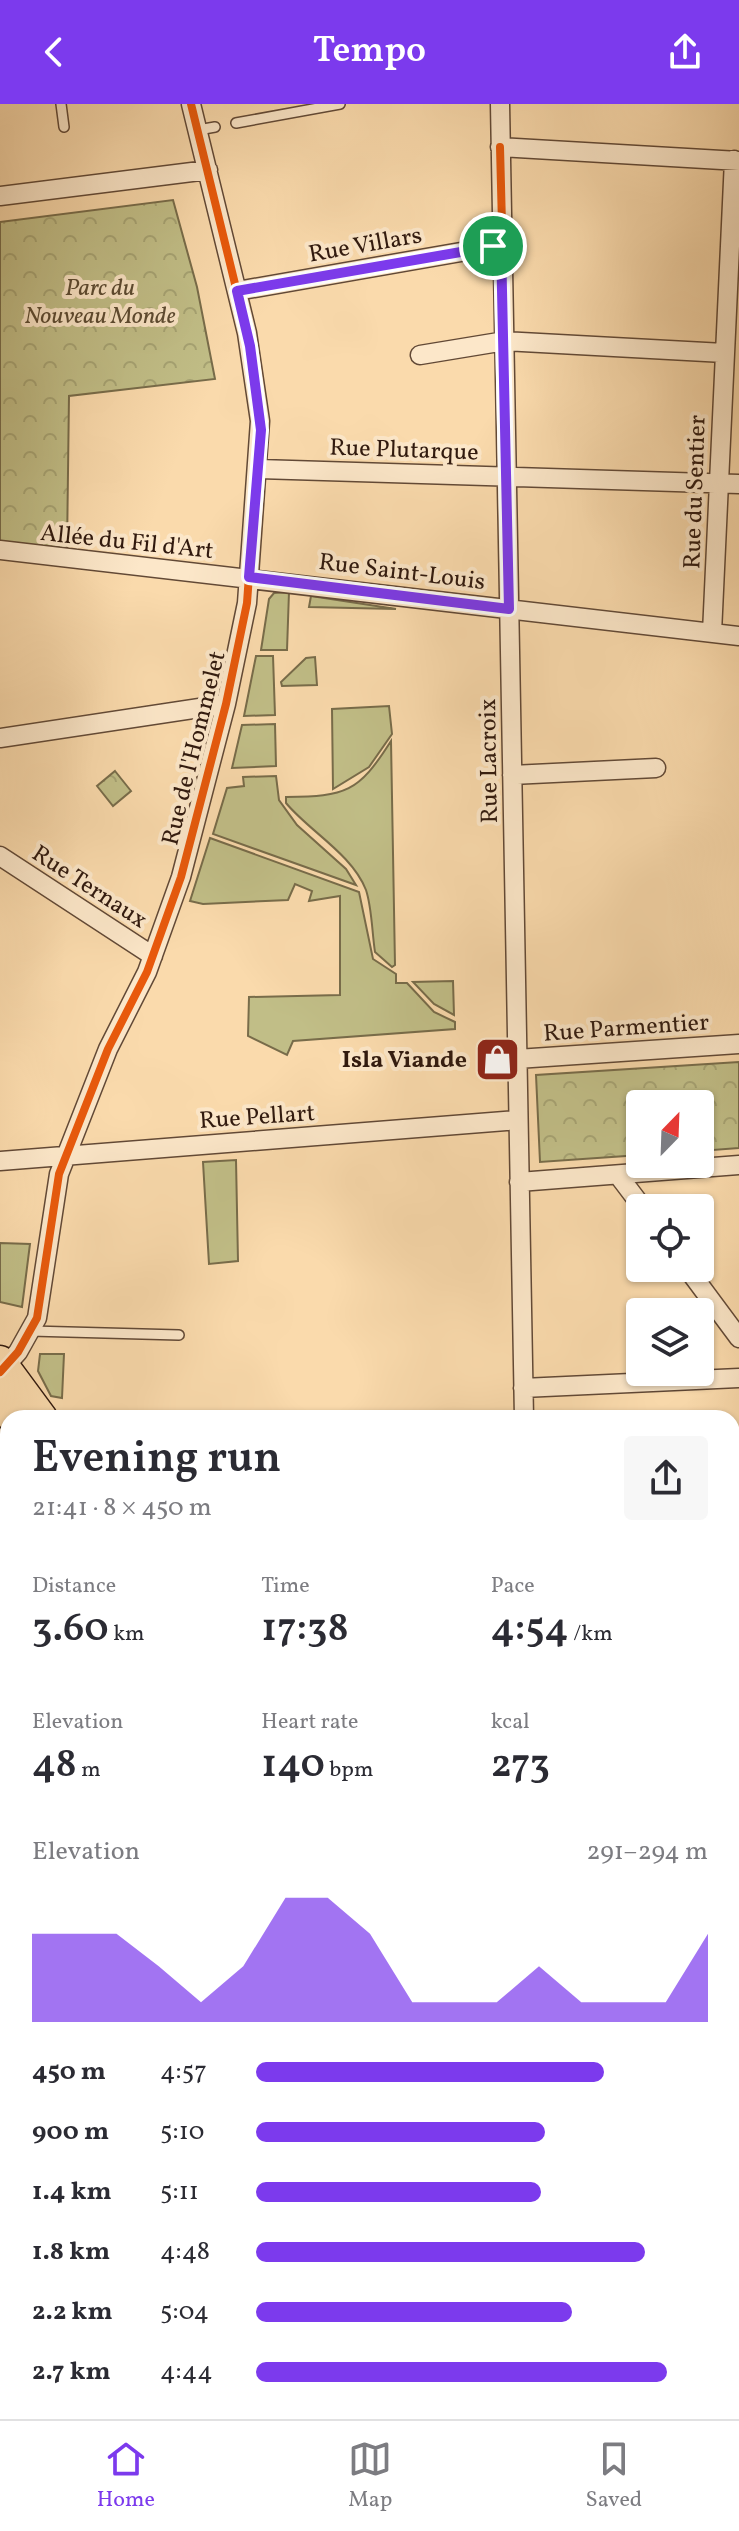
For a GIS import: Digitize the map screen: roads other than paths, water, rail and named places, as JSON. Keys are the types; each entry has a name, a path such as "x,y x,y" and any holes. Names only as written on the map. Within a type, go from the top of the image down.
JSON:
{"main road":[{"path":"2,1367 36,1410"}],"street":[{"name":"Rue de l'Hommelet","path":"2,1367 31,1331 40,1306 55,1191 66,1155 108,1049 153,956 181,877 226,704 249,577 260,421 250,346 208,170 206,129 191,104"},
{"name":"Rue Lacroix","path":"500,104 524,1410"},
{"path":"500,147 737,160"},
{"name":"Rue du Sentier","path":"712,633 724,353 737,160"},
{"path":"0,196 208,170"},
{"name":"Rue Villars","path":"237,291 501,245"},
{"path":"420,355 505,341 724,353"},
{"name":"Rue Plutarque","path":"259,469 739,484"},
{"name":"Allée du Fil d'Art","path":"0,550 195,574 249,577"},
{"name":"Rue Saint-Louis","path":"249,577 739,636"},
{"path":"0,738 226,704"},
{"path":"512,775 656,768"},
{"name":"Rue Ternaux","path":"0,856 153,956"},
{"name":"Rue Parmentier","path":"517,1059 739,1044"},
{"name":"Rue Pellart","path":"0,1161 518,1120"},
{"path":"519,1182 739,1165"},
{"path":"618,1175 632,1194"},
{"path":"697,1282 739,1338"},
{"path":"523,1388 739,1378"}],"lane":[{"path":"61,104 64,127"},
{"path":"236,123 340,104"},
{"path":"31,1331 179,1335"}],"place":[{"name":"Isla Viande","path":"498,1059"}],"park label":[{"name":"Parc du Nouveau Monde","path":"100,301"}]}
